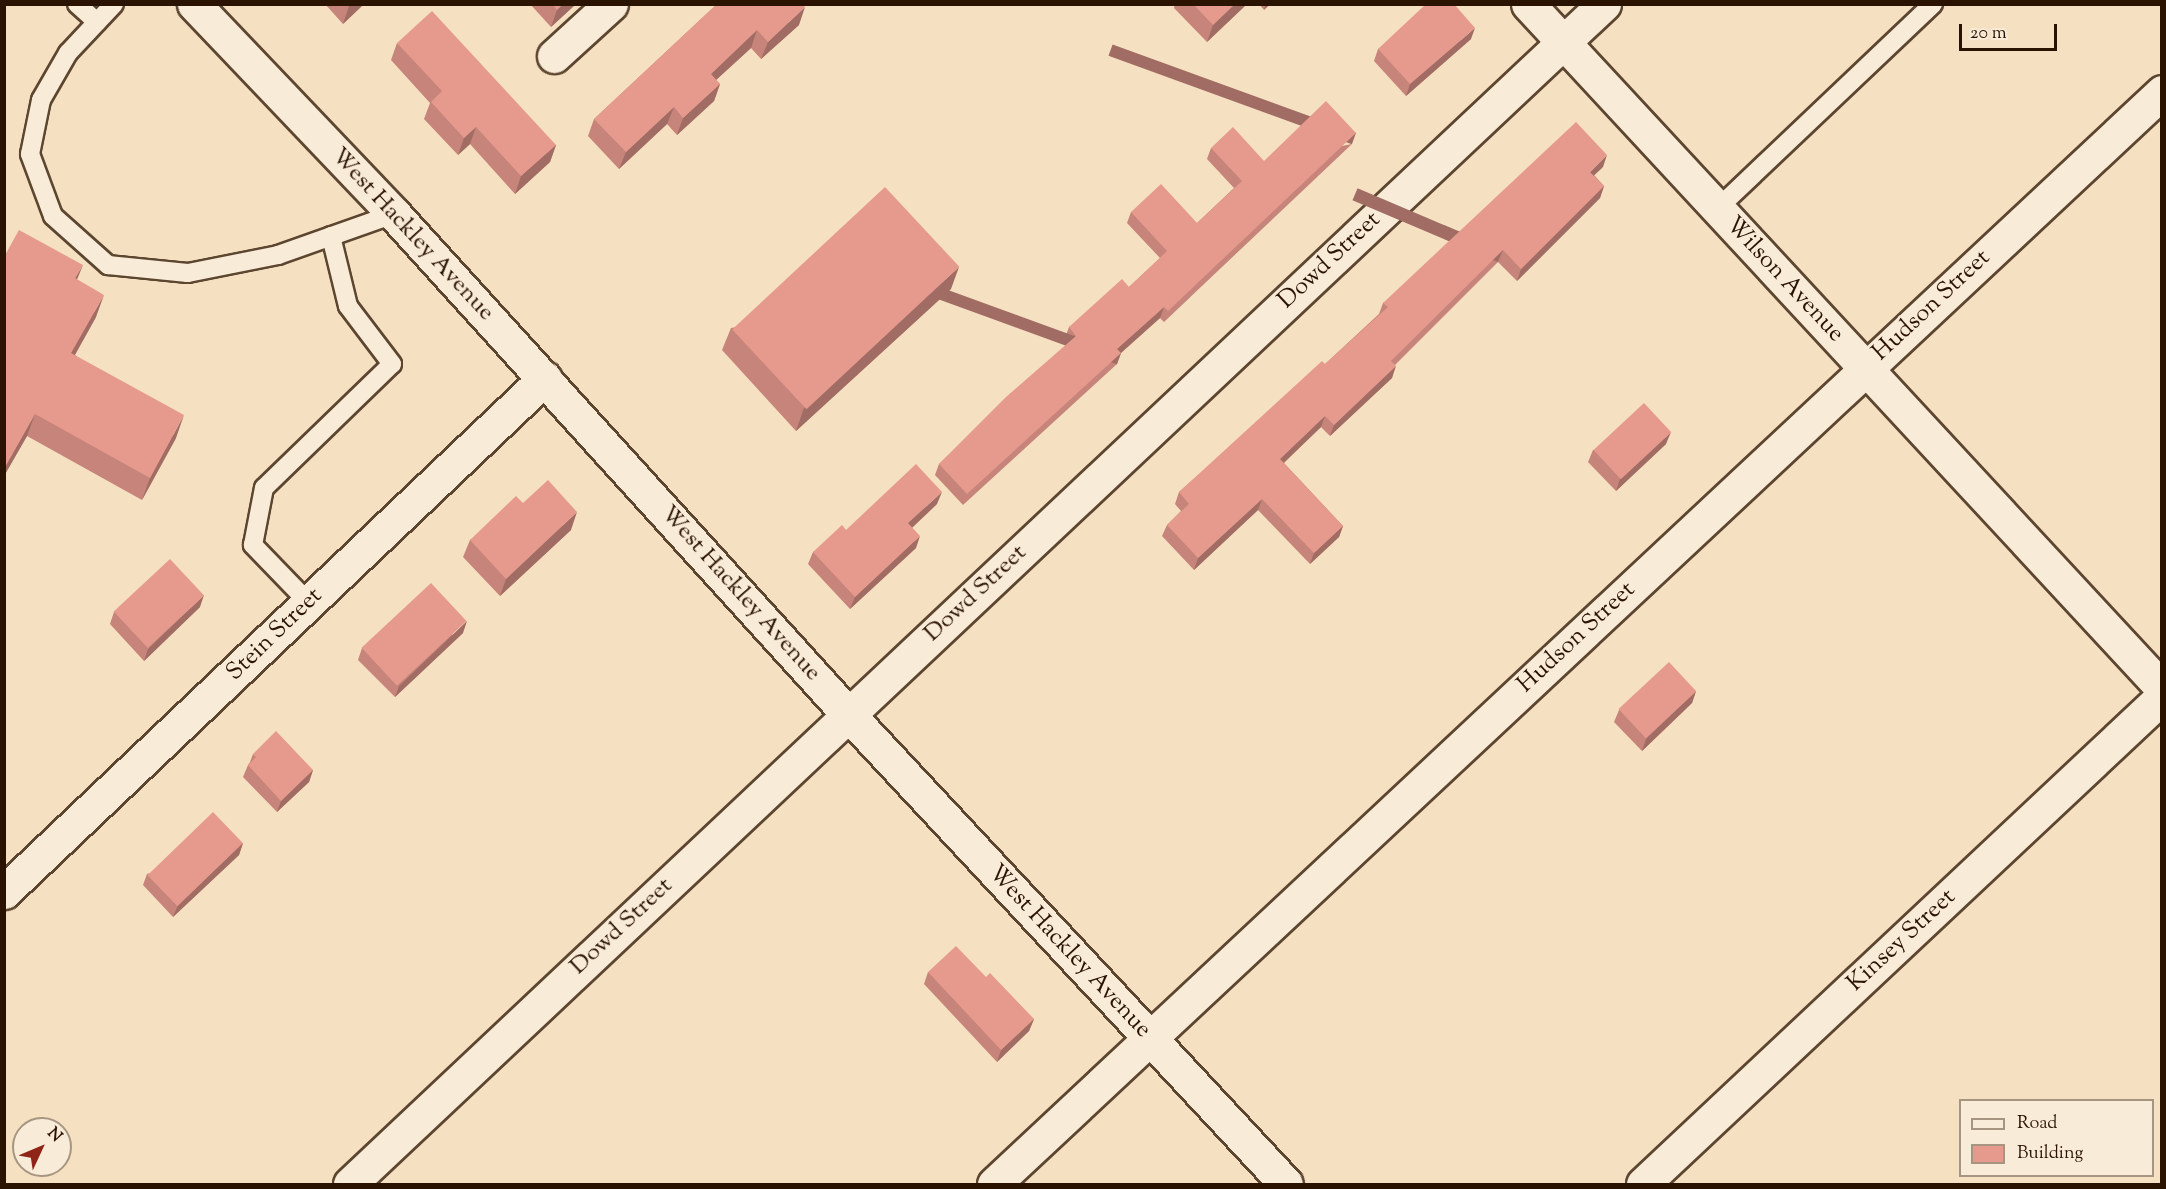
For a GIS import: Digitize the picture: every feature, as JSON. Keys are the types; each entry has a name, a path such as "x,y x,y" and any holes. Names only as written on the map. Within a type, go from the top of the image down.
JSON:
{"street":[{"name":"West Hackley Avenue","path":"194,4 394,214 848,714 1286,1185"},
{"path":"554,56 611,4"},
{"name":"Wilson Avenue","path":"1528,4 2162,688"},
{"name":"Dowd Street","path":"350,1185 1604,4"},
{"name":"Hudson Street","path":"994,1185 2162,92"},
{"name":"Stein Street","path":"4,892 545,378"},
{"name":"Kinsey Street","path":"1643,1185 2162,698"}],"lane":[{"path":"78,4 97,22"},
{"path":"114,4 68,53 40,100 30,154 53,216 108,265 188,273 278,255 394,214"},
{"path":"1717,209 1933,4"},
{"path":"309,603 253,545 264,488 392,364 348,306 331,236"}],"building":[{"path":"552,4 563,4 557,10"},
{"path":"717,4 802,4 805,7 768,42 757,30 711,74 720,84 683,118 674,107 626,152 594,119"},
{"path":"1193,4 1235,4 1213,25"},
{"path":"1426,4 1454,4 1475,28 1410,84 1378,49"},
{"path":"432,11 556,145 521,176 476,127 464,138 431,102 442,91 397,43"},
{"path":"1326,101 1356,133 1168,311 1164,307 1117,349 1121,353 967,494 939,464 1006,397 1076,336 1069,327 1122,279 1129,287 1167,251 1131,212 1161,184 1197,223 1242,181 1211,148 1233,127 1264,161"},
{"path":"1576,122 1607,155 1590,172 1604,186 1521,269 1503,250 1391,361 1396,366 1334,425 1325,416 1280,459 1343,526 1314,553 1262,499 1198,558 1167,525 1189,504 1179,492 1322,361 1325,364 1388,307 1383,303"},
{"path":"885,187 959,267 806,409 732,330"},
{"path":"19,230 83,265 75,278 104,295 71,353 184,415 150,478 35,414 4,469 4,257"},
{"path":"1644,403 1671,432 1621,479 1594,450"},
{"path":"916,464 942,492 908,523 920,536 855,597 813,552 842,525 846,530"},
{"path":"548,480 577,512 506,579 470,540 516,496 523,503"},
{"path":"170,559 204,596 148,648 114,612"},
{"path":"431,583 466,621 397,686 362,648"},
{"path":"1669,662 1696,691 1646,738 1619,709"},
{"path":"276,731 313,770 281,801 248,765 256,757 253,754"},
{"path":"213,812 243,843 177,906 148,875"},
{"path":"956,946 986,977 990,973 1034,1019 1001,1050 928,972"}]}
